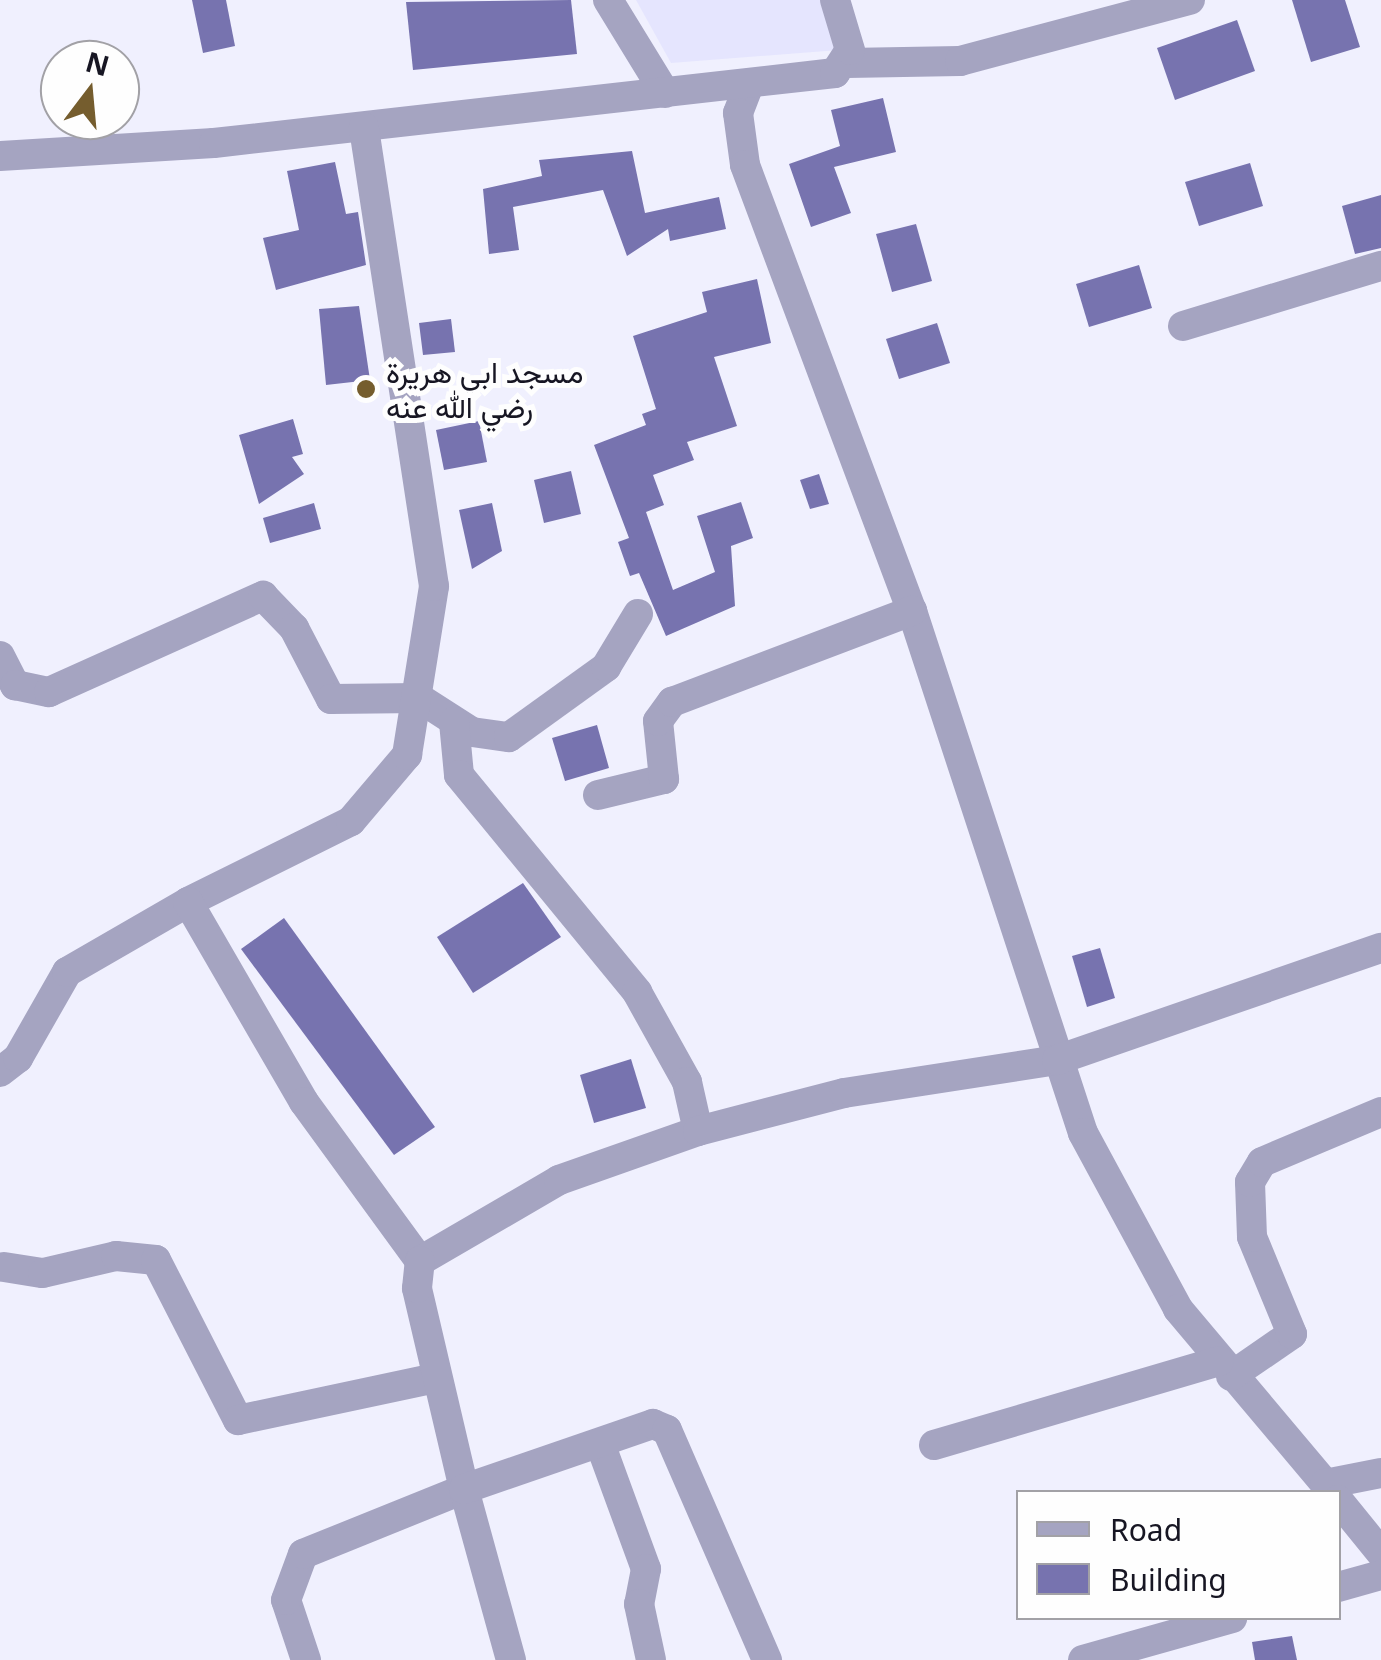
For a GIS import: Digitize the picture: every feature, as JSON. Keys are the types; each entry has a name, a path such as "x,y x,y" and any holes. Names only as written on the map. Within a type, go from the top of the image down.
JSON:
{"street":[{"path":"608,0 665,93"},
{"path":"835,0 847,63"},
{"path":"0,156 364,126 665,93 748,88 847,63 960,61 1190,0"},
{"path":"748,88 738,112 745,165 912,610 1057,1060 1127,1224 1225,1368 1330,1490"},
{"path":"0,1072 18,1058 67,972 188,902 364,810 407,755 434,586 364,126"},
{"path":"1184,326 1381,266"},
{"path":"0,656 15,685 50,692 263,596 294,628 332,699 419,698 454,722 489,738 524,732 606,667 638,614"},
{"path":"598,795 664,779 658,720 672,702 912,610"},
{"path":"454,722 459,775 536,858 637,992 688,1082 698,1131"},
{"path":"188,902 304,1102 420,1261 436,1378 510,1660"},
{"path":"420,1261 560,1180 698,1131 844,1092 1057,1060 1381,948"},
{"path":"934,1445 1225,1368 1292,1334 1252,1236 1250,1182 1262,1162 1381,1112"},
{"path":"4,1267 43,1273 116,1256 156,1260 238,1420 436,1378"},
{"path":"306,1660 286,1600 303,1554 464,1489 601,1446 653,1424 667,1430 767,1660"},
{"path":"601,1446 646,1569 640,1604 650,1660"},
{"path":"1337,1490 1381,1473"},
{"path":"1341,1503 1381,1553"},
{"path":"1341,1586 1381,1575"},
{"path":"1084,1660 1225,1620"}],"shaded area":[{"path":"636,0 822,0 839,50 671,63"}],"building":[{"path":"192,0 226,0 235,46 203,53"},
{"path":"571,0 577,54 413,70 406,2"},
{"path":"1292,0 1345,0 1360,47 1311,62"},
{"path":"1237,20 1255,71 1175,100 1157,48"},
{"path":"883,98 896,152 834,167 851,213 811,227 789,164 840,146 831,110"},
{"path":"632,151 645,213 719,197 726,229 670,241 668,229 627,256 603,190 513,207 519,250 489,254 483,189 542,176 539,160"},
{"path":"335,162 346,214 358,212 366,265 276,290 263,238 299,230 287,171"},
{"path":"1250,163 1263,206 1199,226 1185,182"},
{"path":"1381,195 1381,248 1355,254 1342,206"},
{"path":"916,224 932,281 892,292 876,234"},
{"path":"1139,265 1152,308 1089,327 1076,284"},
{"path":"757,279 771,343 714,357 737,426 687,442 694,460 653,475 664,505 646,512 673,590 715,572 697,516 741,502 753,538 731,546 735,606 666,636 639,573 630,576 618,542 629,538 594,445 646,425 642,414 656,409 633,336 707,312 702,292"},
{"path":"359,306 370,380 326,385 319,309"},
{"path":"451,319 455,352 423,355 419,323"},
{"path":"937,323 950,363 899,379 886,339"},
{"path":"293,419 303,454 292,457 304,474 259,504 239,435"},
{"path":"479,421 487,462 444,470 436,430"},
{"path":"571,471 581,514 544,523 534,480"},
{"path":"819,474 829,504 810,509 800,480"},
{"path":"314,503 321,529 270,543 263,518"},
{"path":"492,503 502,551 472,569 459,510"},
{"path":"597,725 609,768 565,781 552,738"},
{"path":"523,883 561,937 473,993 437,937"},
{"path":"284,918 435,1127 394,1155 241,949"},
{"path":"1100,948 1115,998 1087,1007 1072,956"},
{"path":"631,1059 646,1108 594,1123 580,1075"},
{"path":"1292,1636 1297,1660 1255,1660 1252,1642"}],"place":[{"name":"مسجد ابي هريرة رضي الله عنه","path":"366,389"}]}
